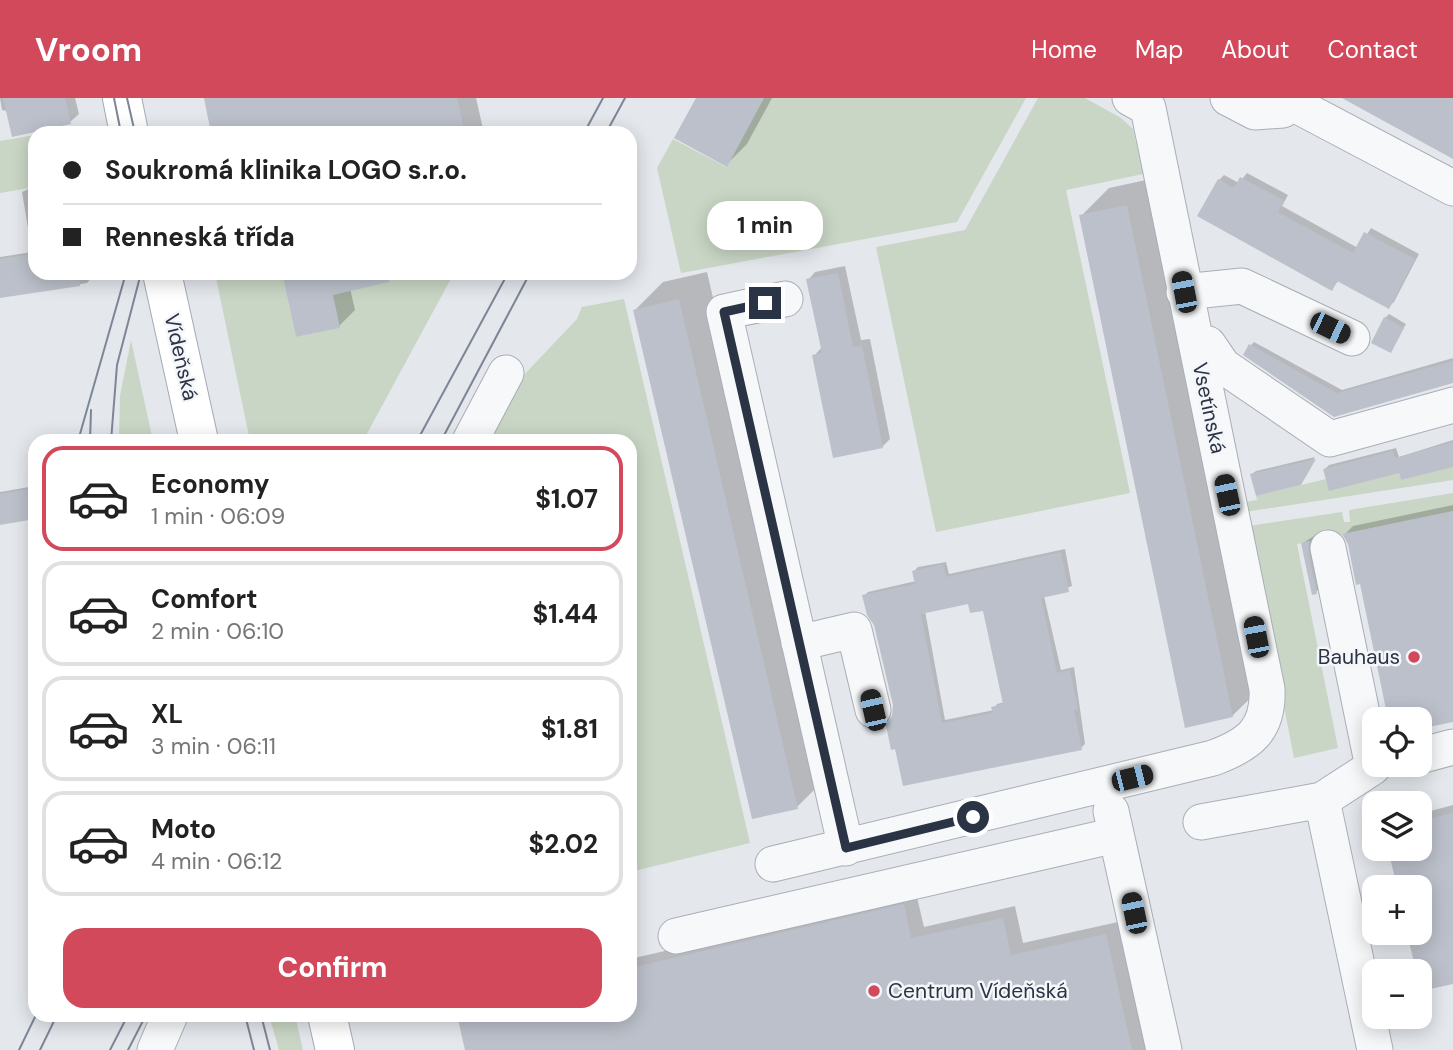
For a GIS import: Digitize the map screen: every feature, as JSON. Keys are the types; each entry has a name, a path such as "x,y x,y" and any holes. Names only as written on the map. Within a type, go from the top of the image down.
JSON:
{"main road":[{"path":"122,98 128,126"},
{"name":"Vídeňská","path":"164,280 197,434"},
{"path":"329,1022 335,1050"}],"street":[{"name":"Vsetínská","path":"773,864 1213,758 1240,748 1257,731 1268,703 1148,108 1130,98"},
{"path":"1228,98 1255,112 1283,110 1294,101 1453,188"},
{"path":"1184,292 1242,286 1352,338"},
{"path":"785,299 724,312 846,848"},
{"path":"1196,346 1208,344 1223,366 1330,439 1453,405"},
{"path":"474,434 506,373"},
{"path":"1328,548 1364,707"},
{"path":"799,643 854,630 873,710"},
{"path":"1432,753 1453,747"},
{"path":"1201,822 1322,800 1362,776"},
{"path":"1105,784 1164,1050"},
{"path":"1322,800 1375,1050"},
{"path":"676,936 1116,835"},
{"path":"155,1050 167,1022"}],"green space":[{"path":"764,98 1026,98 957,222 681,273 657,168 673,139 726,167"},
{"path":"1038,98 1085,98 1121,118 1133,129 1143,174 1066,190 1130,493 936,532 876,247 965,230"},
{"path":"28,136 28,188 0,193 0,141"},
{"path":"216,280 284,280 296,337 339,328 332,295 348,291 346,280 450,280 367,434 249,434"},
{"path":"624,299 750,843 637,870 637,434 491,434 520,379 577,319 582,307"},
{"path":"131,340 151,434 119,434 120,396"},
{"path":"1453,466 1453,480 1245,512 1245,502 1257,500 1256,496 1326,479 1399,473 1401,480"},
{"path":"1453,493 1453,511 1297,544 1338,748 1294,758 1249,526 1342,512 1344,522 1350,522 1349,510"},
{"path":"271,1022 297,1022 303,1050 279,1050"}],"building":[{"path":"3,98 65,98 71,124 28,126 28,133 12,137"},
{"path":"204,98 457,98 463,126 210,126"},
{"path":"696,98 764,98 727,167 674,138"},
{"path":"1342,98 1453,98 1453,159"},
{"path":"1240,177 1284,200 1278,212 1353,253 1364,232 1415,259 1389,309 1337,281 1332,291 1197,216 1218,179 1234,188"},
{"path":"1127,205 1233,717 1185,728 1079,215"},
{"path":"28,255 28,280 80,280 80,286 0,298 0,259"},
{"path":"838,273 853,347 862,346 883,448 833,458 812,355 822,353 806,279"},
{"path":"284,280 389,280 333,295 340,328 296,337"},
{"path":"679,299 798,809 752,819 633,310"},
{"path":"1384,317 1404,328 1391,353 1371,343"},
{"path":"1249,344 1337,393 1453,361 1453,383 1334,417 1243,355"},
{"path":"1453,442 1453,467 1401,480 1399,473 1329,491 1323,469 1393,451 1395,458"},
{"path":"1316,459 1301,485 1256,496 1250,474"},
{"path":"28,489 28,520 0,525 0,494"},
{"name":"Bauhaus","path":"1453,511 1453,722 1432,726 1432,707 1386,707 1360,584 1356,585 1348,544 1342,534"},
{"path":"1309,541 1308,552 1317,594 1312,595 1301,543"},
{"path":"1061,552 1069,592 1041,598 1057,673 1070,670 1078,709 1074,710 1082,750 903,786 895,749 891,750 886,725 892,716 893,705 874,625 867,615 862,595 915,584 912,571 943,564 946,577","holes":["968,604 970,613 983,611 1003,704 991,707 993,713 942,723 921,614"]},
{"path":"1453,813 1453,984 1432,989 1432,959 1413,959 1410,945 1432,945 1432,875 1394,875 1391,861 1432,861 1432,818"},
{"name":"Centrum Vídeňská","path":"904,904 911,938 1003,918 1011,955 1106,934 1132,1050 465,1050 459,1022 637,1022 637,966"}],"tram line":[{"path":"114,98 120,126"},
{"path":"127,98 133,126"},
{"path":"588,126 603,98"},
{"path":"610,126 625,98"},
{"path":"80,434 124,280"},
{"path":"112,434 117,365 139,280"},
{"path":"421,434 504,280"},
{"path":"445,434 526,280"},
{"path":"90,434 91,410"},
{"path":"19,1050 33,1022"},
{"path":"40,1050 54,1022"},
{"path":"110,1050 124,1022"},
{"path":"128,1050 142,1022"},
{"path":"247,1022 254,1050"},
{"path":"263,1022 270,1050"}],"place":[{"name":"Bauhaus","path":"1414,657"},
{"name":"Centrum Vídeňská","path":"874,991"}],"route":[{"path":"765,303 724,312 846,848 973,817"}]}
